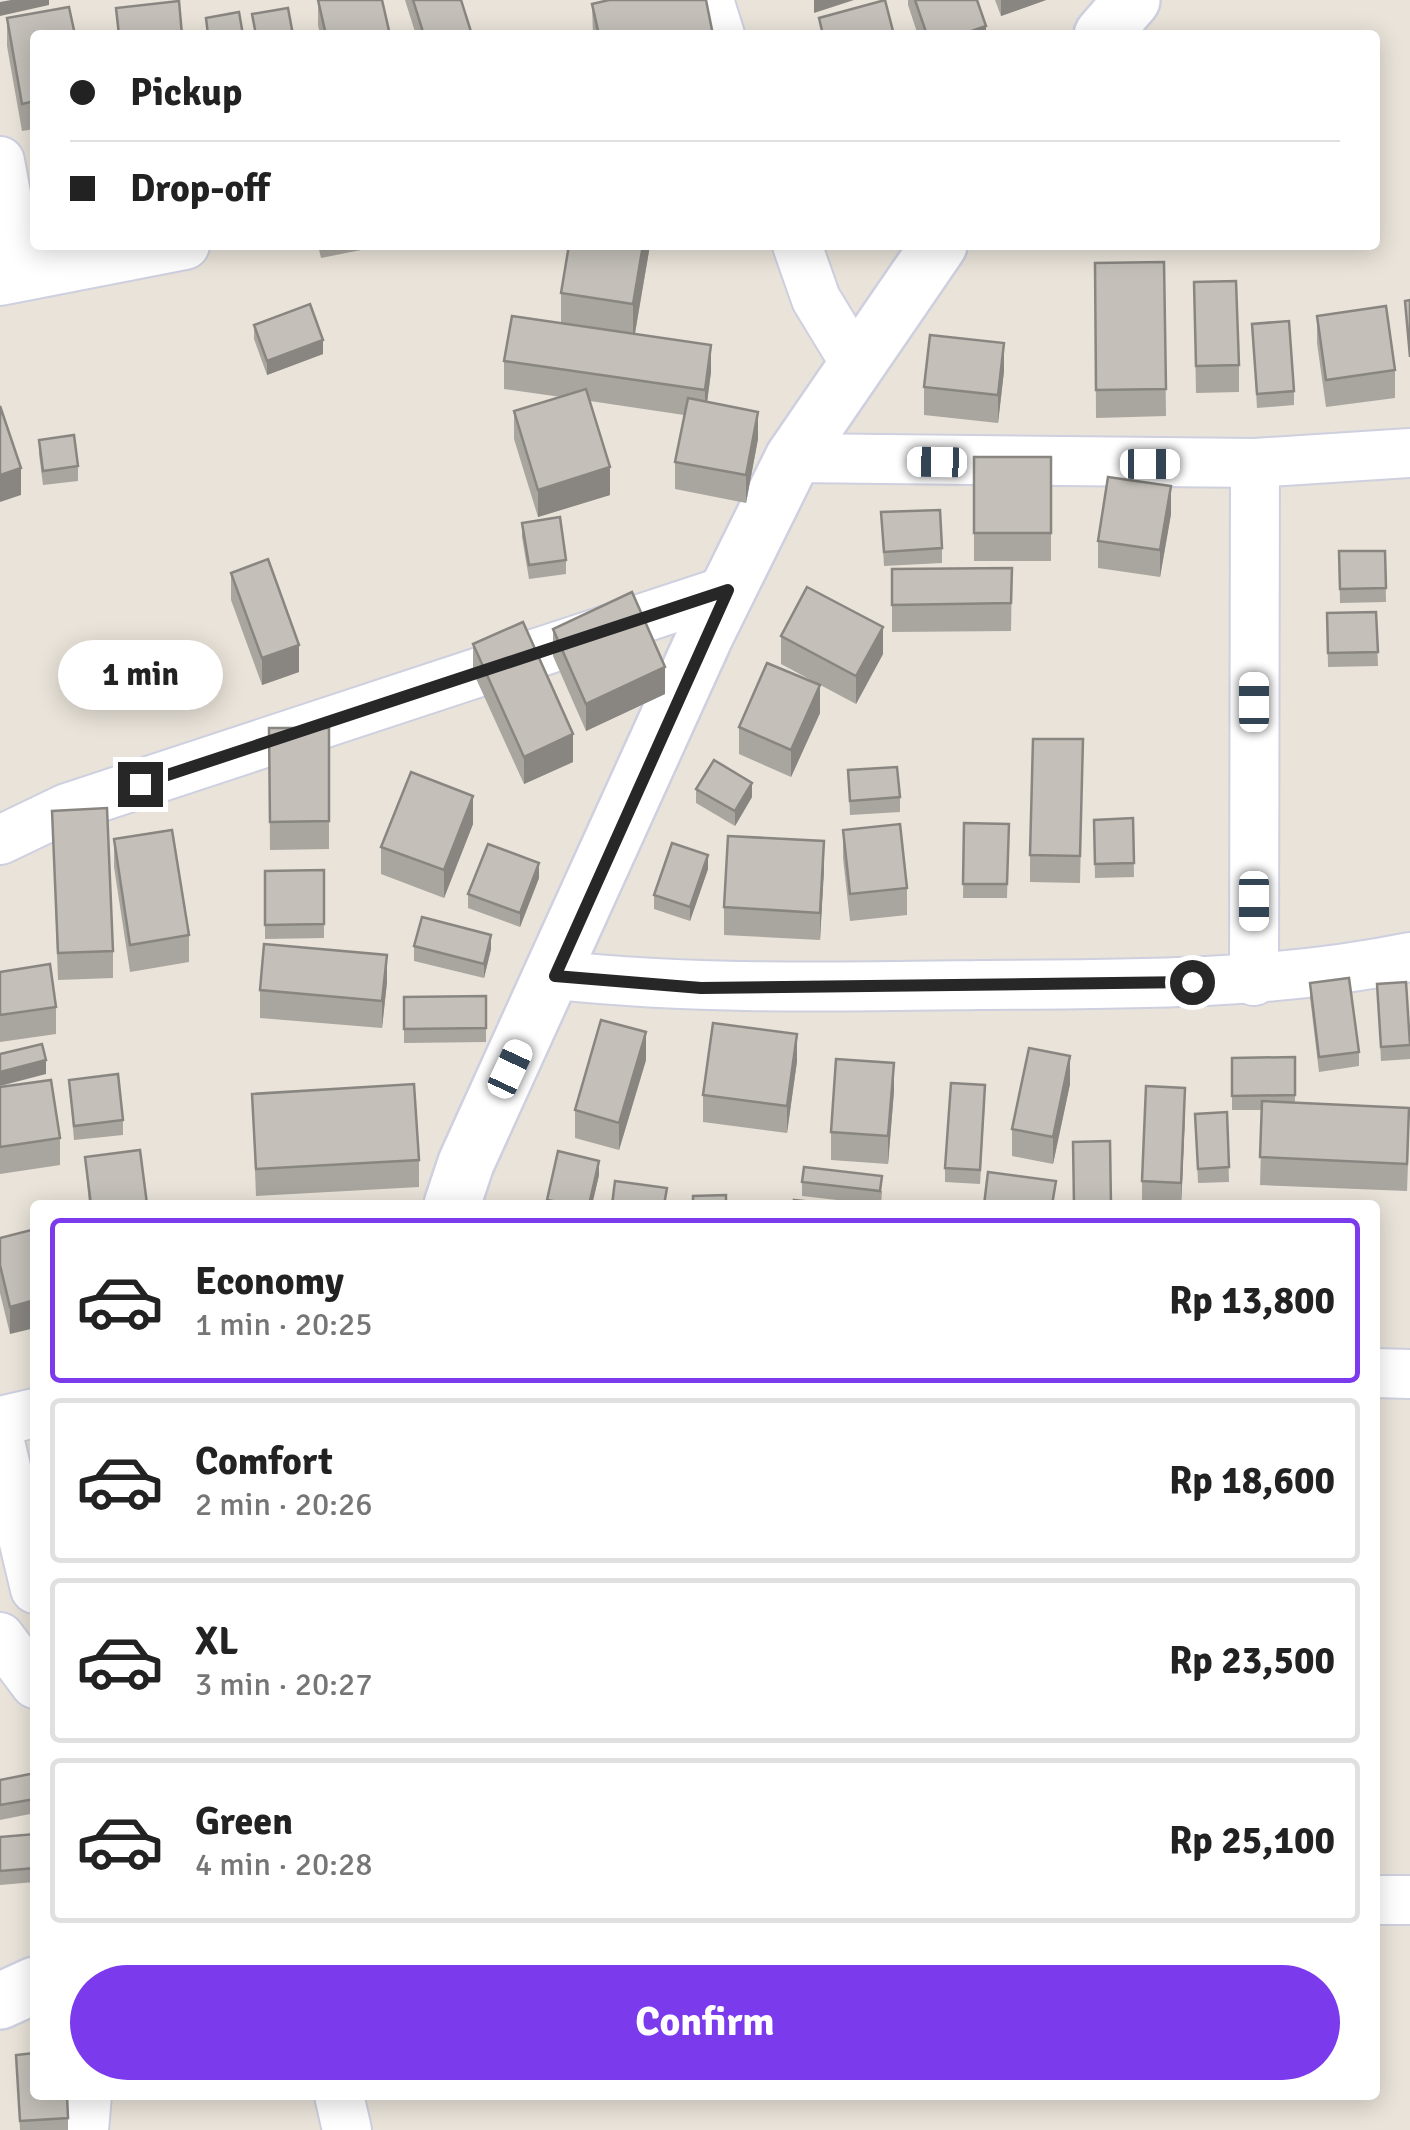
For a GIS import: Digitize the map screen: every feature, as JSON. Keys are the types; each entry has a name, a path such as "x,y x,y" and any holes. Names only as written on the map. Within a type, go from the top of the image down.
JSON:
{"main road":[{"path":"1106,30 1132,0"},
{"path":"454,1200 466,1163 555,976 728,590 793,458 936,250"},
{"path":"0,2001 30,1987"}],"street":[{"path":"709,0 718,30"},
{"path":"0,161 11,279 159,250"},
{"path":"799,250 816,299 856,364"},
{"path":"793,458 1255,464 1410,453"},
{"path":"1254,980 1255,464"},
{"path":"0,840 66,808 728,590"},
{"path":"555,976 701,988 1254,980 1410,957"},
{"path":"1380,1373 1410,1374"},
{"path":"0,1421 30,1415"},
{"path":"0,1442 30,1568"},
{"path":"0,1637 30,1677"},
{"path":"1380,1900 1410,1900"},
{"path":"84,2130 87,2100"},
{"path":"340,2100 346,2130"}],"building":[{"path":"318,0 382,0 389,30 325,30"},
{"path":"413,0 461,0 470,30 422,30"},
{"path":"609,0 706,0 712,30 598,30 592,4"},
{"path":"885,0 893,30 822,30 819,18"},
{"path":"915,0 977,0 986,26 974,30 925,30"},
{"path":"179,1 182,30 118,30 116,8"},
{"path":"69,7 74,30 30,30 30,102 22,104 7,18"},
{"path":"288,8 292,30 255,30 252,14"},
{"path":"239,12 242,30 207,30 206,18"},
{"path":"568,250 642,250 633,304 561,293"},
{"path":"1164,262 1166,389 1096,390 1095,263"},
{"path":"1236,281 1239,365 1196,366 1194,282"},
{"path":"1410,300 1410,357 1405,301"},
{"path":"310,304 323,340 267,361 254,325"},
{"path":"1386,306 1395,370 1326,380 1317,316"},
{"path":"512,316 711,345 705,390 504,361"},
{"path":"1289,321 1294,391 1257,394 1252,324"},
{"path":"930,335 1004,343 998,395 924,387"},
{"path":"586,389 610,467 538,490 514,411"},
{"path":"688,398 758,412 746,475 675,462"},
{"path":"0,406 21,468 0,475"},
{"path":"74,435 78,466 43,471 39,440"},
{"path":"974,457 1051,457 1051,533 974,533"},
{"path":"1108,477 1171,486 1160,550 1098,541"},
{"path":"940,510 942,548 884,552 881,512"},
{"path":"560,517 566,560 529,565 522,523"},
{"path":"1339,551 1385,551 1386,588 1340,589"},
{"path":"268,559 299,645 262,658 231,573"},
{"path":"1012,568 1011,603 892,605 892,569"},
{"path":"807,587 883,627 856,676 781,636"},
{"path":"632,592 665,667 586,704 553,629"},
{"path":"1376,612 1378,652 1328,653 1327,613"},
{"path":"523,622 573,734 524,757 473,644"},
{"path":"767,663 820,685 791,750 739,727"},
{"path":"269,728 329,728 329,821 270,822"},
{"path":"1033,739 1083,739 1080,856 1030,855"},
{"path":"714,760 752,783 735,811 696,789"},
{"path":"897,767 900,797 850,801 848,770"},
{"path":"411,772 473,796 444,870 381,847"},
{"path":"107,808 113,951 58,953 52,811"},
{"path":"1133,818 1134,863 1095,864 1094,820"},
{"path":"964,823 1009,824 1007,884 963,884"},
{"path":"900,824 907,888 850,894 843,830"},
{"path":"172,830 189,935 130,945 114,839"},
{"path":"728,836 824,841 820,913 724,907"},
{"path":"672,843 708,855 690,907 654,895"},
{"path":"488,844 539,863 520,913 468,894"},
{"path":"324,870 324,924 265,925 265,871"},
{"path":"422,917 491,935 484,964 414,946"},
{"path":"264,944 387,955 382,1001 260,990"},
{"path":"50,964 56,1007 0,1015 0,972"},
{"path":"1349,978 1359,1052 1319,1057 1310,983"},
{"path":"1406,982 1410,1045 1381,1047 1377,984"},
{"path":"486,996 486,1028 404,1029 404,997"},
{"path":"601,1020 646,1032 619,1123 575,1110"},
{"path":"713,1023 797,1034 787,1106 703,1095"},
{"path":"42,1044 46,1060 0,1072 0,1054"},
{"path":"1029,1048 1070,1056 1053,1137 1012,1129"},
{"path":"1295,1057 1295,1095 1232,1096 1232,1058"},
{"path":"836,1059 894,1063 888,1136 831,1132"},
{"path":"118,1074 123,1120 74,1126 69,1080"},
{"path":"51,1080 60,1138 0,1147 0,1087"},
{"path":"951,1083 985,1085 980,1170 945,1168"},
{"path":"414,1084 419,1160 256,1169 252,1094"},
{"path":"1146,1086 1185,1088 1181,1183 1142,1181"},
{"path":"1262,1101 1409,1108 1407,1164 1260,1157"},
{"path":"1227,1112 1229,1167 1198,1169 1195,1114"},
{"path":"1110,1141 1111,1200 1074,1200 1073,1142"},
{"path":"140,1150 146,1200 90,1200 85,1157"},
{"path":"558,1151 599,1161 590,1200 547,1200"},
{"path":"804,1167 882,1176 880,1191 802,1182"},
{"path":"988,1172 1056,1181 1053,1200 985,1200"},
{"path":"615,1181 667,1188 665,1200 613,1200"},
{"path":"726,1195 726,1200 693,1200 693,1196"},
{"path":"30,1230 30,1301 10,1307 0,1265 0,1238"},
{"path":"30,1774 30,1800 0,1805 0,1780"},
{"path":"30,1834 30,1868 0,1871 0,1837"},
{"path":"30,2054 30,2100 67,2100 68,2118 20,2121 16,2055"}],"route":[{"path":"140,784 728,590 555,976 701,988 1192,982"}]}
